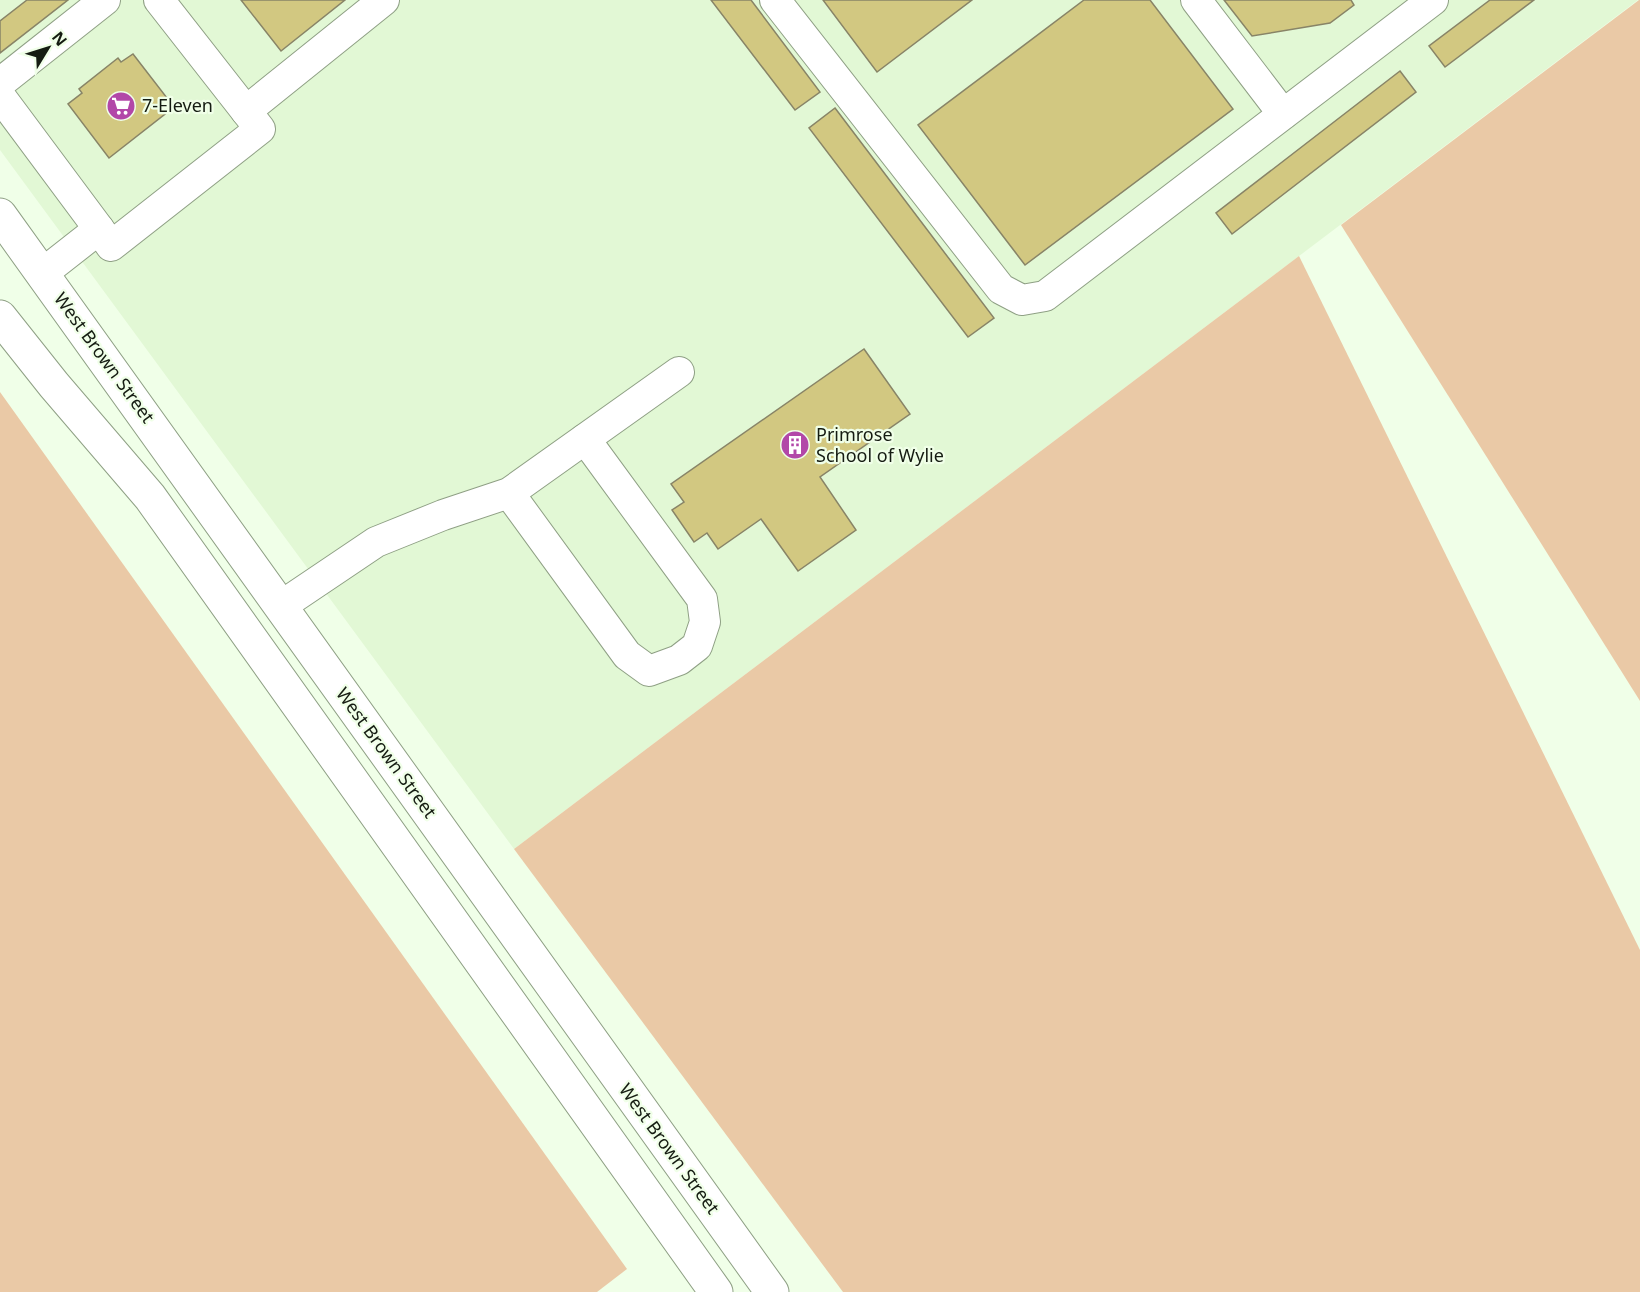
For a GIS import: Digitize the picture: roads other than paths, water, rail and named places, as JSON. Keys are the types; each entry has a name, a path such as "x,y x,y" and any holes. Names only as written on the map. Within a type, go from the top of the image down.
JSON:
{"main road":[{"name":"West Brown Street","path":"0,215 772,1292"},
{"path":"0,316 54,385 150,497 219,571 250,598 265,606 281,606"},
{"path":"150,497 716,1292"}],"lane":[{"path":"0,83 105,0"},
{"path":"0,96 111,246 260,129 159,0"},
{"path":"246,111 384,0"},
{"path":"776,0 1002,289 1022,300 1045,296 1283,114 1422,3"},
{"path":"1196,0 1283,114"},
{"path":"43,273 99,229"},
{"path":"281,606 376,542 443,514 509,493 679,372"},
{"path":"509,493 627,656 648,671 679,660 697,646 705,622 702,599 585,439"}],"place":[{"name":"7-Eleven","path":"121,106"},
{"name":"Primrose School of Wylie","path":"795,445"}]}
